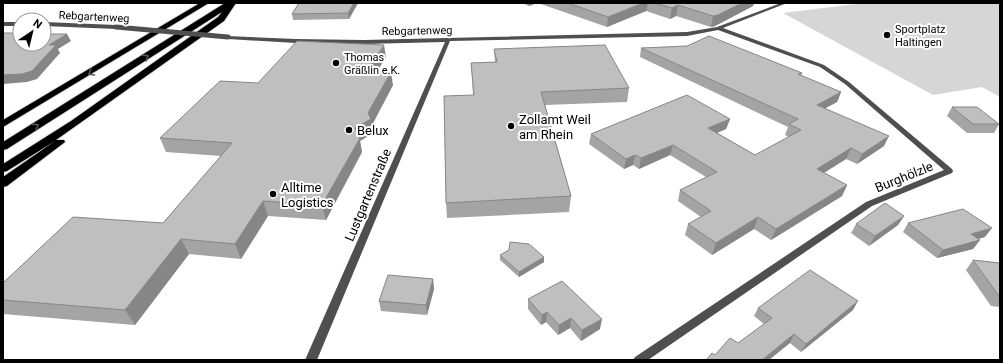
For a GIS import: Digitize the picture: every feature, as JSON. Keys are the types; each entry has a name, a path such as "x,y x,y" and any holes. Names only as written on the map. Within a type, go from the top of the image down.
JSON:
{"highway":[{"path":"6,122 206,3"},
{"path":"3,170 76,123 221,19 231,3"},
{"path":"3,147 231,3"},
{"path":"3,183 66,137 76,123"}],"street":[{"name":"Rebgartenweg","path":"52,24 116,27 228,37 296,41 448,40 687,34 718,28 785,3"},
{"name":"Burghölzle","path":"639,360 869,204 949,171 847,83 822,66 718,28"},
{"name":"Lustgartenstraße","path":"311,360 448,40"}],"shaded area":[{"name":"Sportplatz Haltingen","path":"864,3 1000,3 1000,97 982,87 933,95 783,13"}],"building":[{"path":"299,3 354,3 348,13 292,14"},
{"path":"568,3 643,3 608,17"},
{"path":"654,3 742,3 713,16 678,5 672,8"},
{"path":"3,33 12,33 12,52 50,52 32,71 22,74 3,75"},
{"path":"52,34 67,34 52,43"},
{"path":"709,36 802,73 798,74 841,92 817,105 889,136 862,154 851,148 817,169 847,185 776,229 758,217 716,243 688,224 711,211 680,190 717,172 673,145 641,158 635,155 626,159 591,134 687,95 730,119 708,128 755,155 801,130 789,124 798,119 641,48 687,46"},
{"path":"297,41 384,45 367,71 391,72 368,113 371,119 355,128 360,138 322,205 263,201 235,244 181,239 125,310 3,300 3,283 73,217 163,223 232,143 160,138 220,81 258,83"},
{"path":"605,45 629,88 541,92 571,196 446,203 444,96 474,95 471,63 497,62 494,49"},
{"path":"952,107 977,107 999,124 973,124"},
{"path":"885,203 904,216 875,236 856,224"},
{"path":"963,209 992,228 971,234 980,240 943,250 908,223"},
{"path":"510,242 529,244 544,257 519,272 500,255 509,250"},
{"path":"973,260 1000,263 1000,296 999,296"},
{"path":"810,270 858,301 806,344 794,334 762,360 706,360 712,353 715,355 730,338 738,343 772,318 758,308"},
{"path":"388,275 433,279 426,305 379,301"},
{"path":"562,281 602,319 582,330 571,318 559,325 547,312 542,315 528,299"}],"place":[{"name":"Sportplatz Haltingen","path":"887,35"},
{"name":"Thomas Gräßlin e.K.","path":"336,63"},
{"name":"Zollamt Weil am Rhein","path":"511,126"},
{"name":"Belux","path":"349,130"},
{"name":"Alltime Logistics","path":"273,194"}]}
